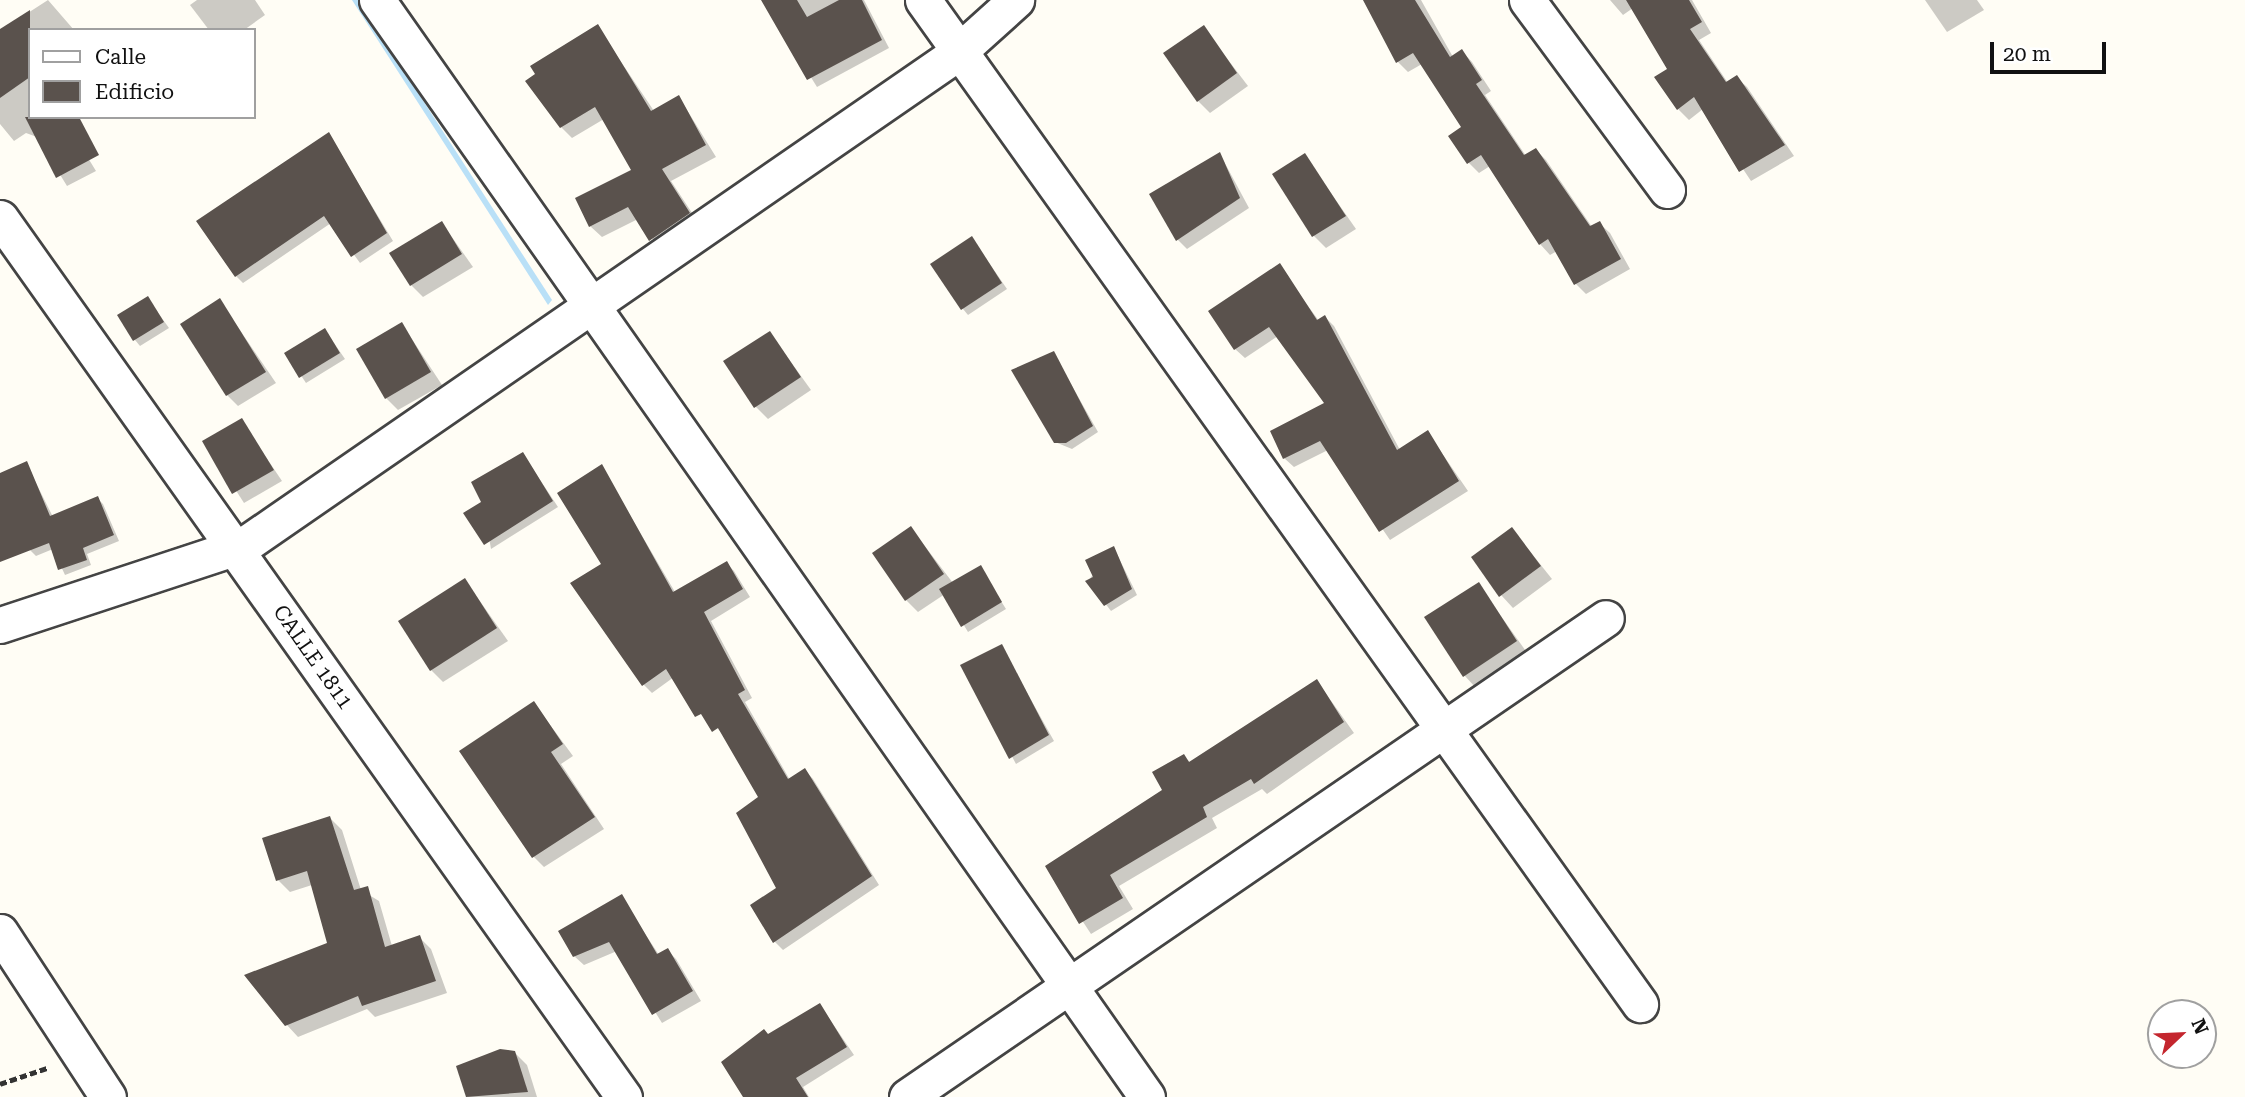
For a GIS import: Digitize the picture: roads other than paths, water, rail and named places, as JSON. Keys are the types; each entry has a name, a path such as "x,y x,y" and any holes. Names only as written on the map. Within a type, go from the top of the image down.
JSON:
{"street":[{"path":"377,0 596,305 1147,1097"},
{"path":"923,0 956,54 1640,1004"},
{"path":"0,625 235,548 596,305 956,54 1016,0"},
{"path":"1527,0 1667,190"},
{"name":"CALLE 1811","path":"0,218 624,1097"},
{"path":"907,1097 1606,618"},
{"path":"0,932 108,1097"}],"water":[{"path":"352,0 358,0 552,300 548,305"},
{"path":"597,338 919,800 593,341"}]}
